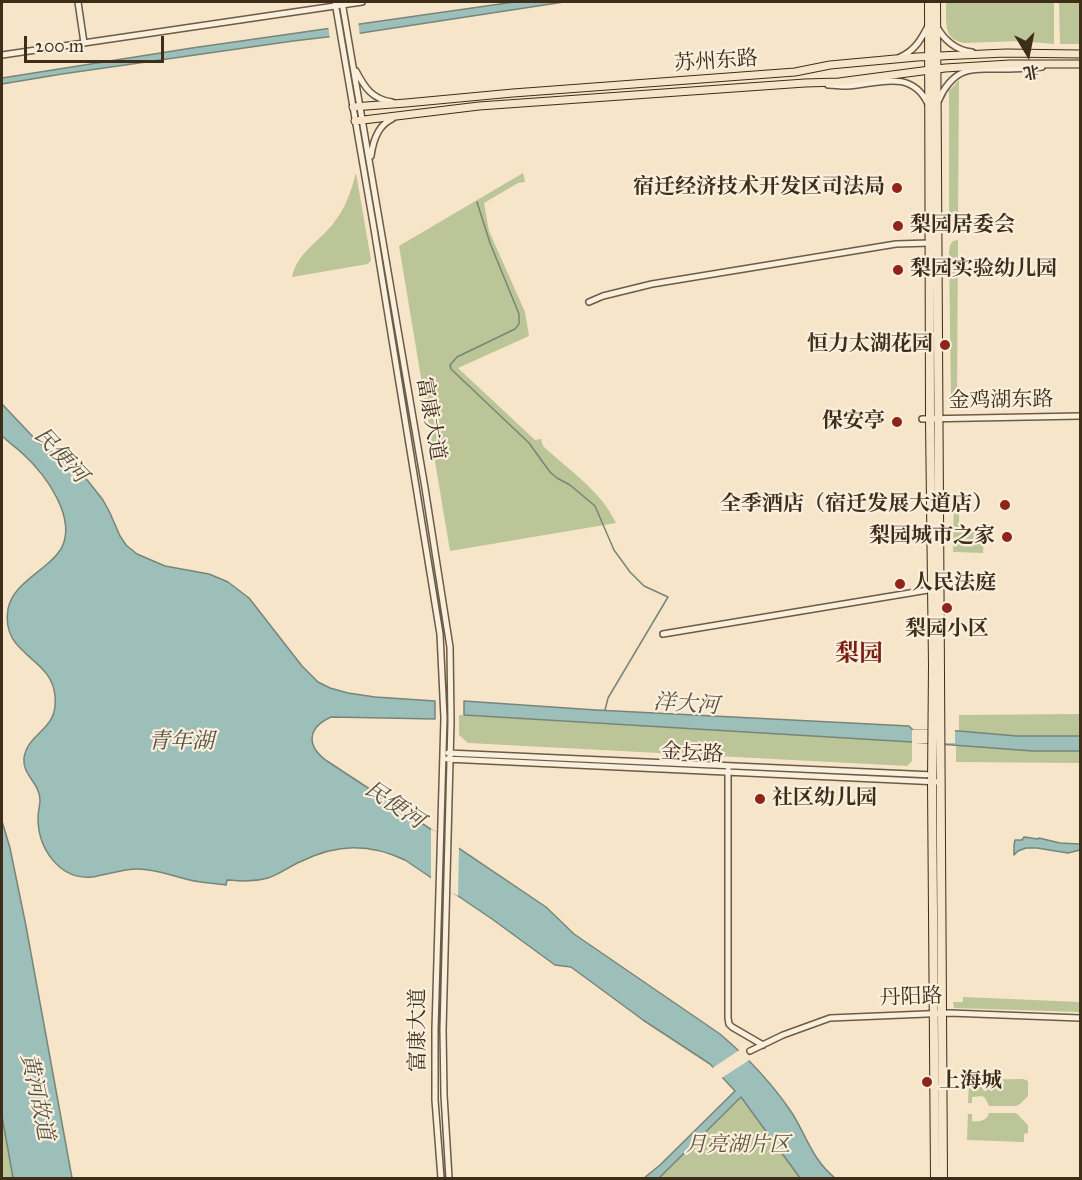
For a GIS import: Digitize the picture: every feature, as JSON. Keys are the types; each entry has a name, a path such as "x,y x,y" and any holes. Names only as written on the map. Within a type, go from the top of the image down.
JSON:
{"highway":[{"path":"929,2 933,23"},
{"path":"930,418 933,23 936,2"},
{"path":"934,107 930,243 930,418 935,589 938,1013 943,1179"},
{"path":"935,1179 938,1013"}],"main road":[{"name":"苏州东路","path":"357,107 795,72 830,65 896,59 1006,53 1080,54"},
{"name":"苏州东路","path":"359,121 479,106 839,82 968,67 1010,64 1080,64"}],"street":[{"path":"78,2 84,43"},
{"path":"2,55 335,3 362,2"},
{"name":"富康大道","path":"335,3 357,107"},
{"name":"富康大道","path":"342,3 352,62 363,167 441,634 444,718 435,1008 435,1100 441,1179"},
{"path":"896,59 914,49 933,23 945,38 958,49 965,51 1060,54"},
{"path":"968,55 968,67"},
{"path":"352,62 360,79 373,95 385,101 406,103"},
{"path":"805,83 846,86 894,80 905,82 919,90 934,107 944,90 963,72 1059,64"},
{"path":"363,167 370,164 374,141 380,129 388,120 407,114"},
{"name":"富康大道","path":"359,121 370,164 440,575 450,647 450,756 443,1030 443,1084 449,1179"},
{"path":"589,302 603,296 652,284 896,244 930,243"},
{"path":"400,394 409,393"},
{"name":"金鸡湖东路","path":"930,418 1080,416"},
{"path":"407,436 416,435"},
{"path":"663,634 935,589"},
{"name":"金坛路","path":"442,756 936,779"},
{"path":"728,769 728,1018 732,1027 763,1045"},
{"path":"441,790 449,791"},
{"name":"丹阳路","path":"750,1051 830,1018 938,1013 1080,1018"}],"green space":[{"path":"946,2 1054,2 1054,44 1021,41 964,43 957,41 948,33"},
{"path":"1059,2 1080,2 1080,44 1060,44"},
{"path":"959,80 958,223 951,222 949,218 949,91"},
{"path":"356,173 371,260 368,264 292,277 304,254 339,216"},
{"path":"523,173 525,182 518,183 484,203 489,231 525,312 529,336 458,368 535,440 541,439 543,446 574,472 602,501 616,523 450,551 399,246"},
{"path":"958,240 957,405 951,398 949,251 953,241"},
{"path":"954,497 959,497 959,528 984,528 983,553 953,552"},
{"path":"1080,714 1080,736 1017,736 959,731 959,715"},
{"path":"459,715 912,742 912,761 907,766 468,743 459,735"},
{"path":"956,745 1033,751 1080,751 1080,763 956,762"},
{"path":"963,997 1080,1002 1080,1012 954,1008 953,1002 963,1002"},
{"path":"1023,1079 1028,1081 1028,1096 1016,1106 989,1106 982,1096 972,1097 972,1103 968,1103 970,1080"},
{"name":"月亮湖片区","path":"741,1097 800,1178 659,1178"},
{"path":"989,1113 1016,1113 1028,1125 1028,1133 1024,1134 1024,1142 967,1140 968,1114 972,1114 972,1121 977,1121 985,1119"},
{"path":"2,1116 13,1178 2,1178"}],"water":[{"path":"514,2 564,2 2,84 2,78"},
{"name":"青年湖","path":"2,404 38,442 75,467 88,481 103,500 126,545 137,554 165,566 209,574 228,582 249,598 302,666 318,682 348,693 435,701 435,719 331,717 317,726 314,732 312,738 315,749 327,761 546,907 574,934 720,1034 776,1091 792,1113 815,1155 835,1178 800,1178 741,1097 659,1178 644,1178 735,1091 710,1064 643,1020 571,967 555,965 492,919 405,860 392,854 366,848 328,851 268,878 253,881 227,880 226,885 195,881 144,869 80,877 60,868 46,851 42,840 38,818 39,794 24,764 24,758 31,742 52,717 55,696 52,683 45,672 12,637 8,625 8,609 10,602 23,584 50,562 61,549 65,537 65,524 57,497 41,473 2,436"},
{"path":"464,701 909,726 913,730 1017,736 1080,736 1080,751 1033,751 464,715"},
{"name":"黄河故道","path":"2,821 26,926 72,1178 13,1178 2,1116"},
{"path":"1024,837 1080,844 1080,850 1068,853 1026,848 1014,855 1015,840 1022,840"}],"pier":[{"path":"358,21 360,36 330,40 328,25"},
{"path":"912,730 955,730 955,743 912,743"},
{"path":"431,829 459,845 458,896 431,881"},
{"path":"741,1049 751,1059 720,1079 711,1069"}],"waterway":[{"path":"477,202 490,243 519,314 519,324 515,329 457,357 450,365 451,369 529,443 550,472 595,506 614,550 630,572 644,586 668,597 608,698 605,710"}],"place":[{"name":"宿迁经济技术开发区司法局","path":"897,188"},
{"name":"梨园居委会","path":"898,226"},
{"name":"梨园实验幼儿园","path":"898,270"},
{"name":"恒力太湖花园","path":"945,345"},
{"name":"保安亭","path":"897,422"},
{"name":"全季酒店（宿迁发展大道店）","path":"1005,505"},
{"name":"梨园城市之家","path":"1007,537"},
{"name":"人民法庭","path":"900,584"},
{"name":"梨园小区","path":"947,608"},
{"name":"社区幼儿园","path":"760,799"},
{"name":"上海城","path":"927,1082"}],"district":[{"name":"梨园","path":"859,655"}],"water label":[{"name":"民便河","path":"60,456"},
{"name":"洋大河","path":"686,705"},
{"name":"民便河","path":"394,806"}]}
